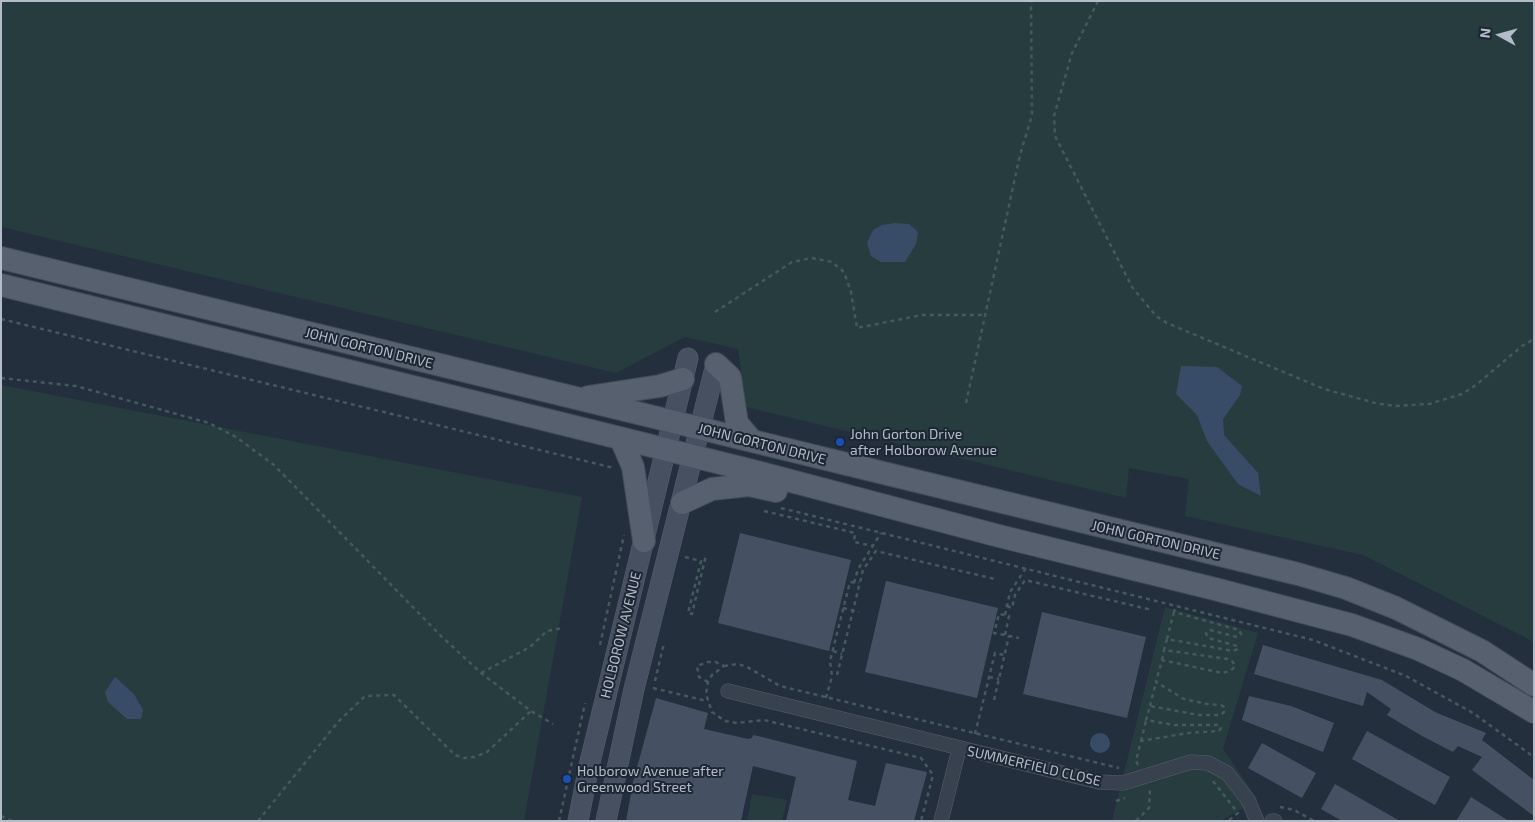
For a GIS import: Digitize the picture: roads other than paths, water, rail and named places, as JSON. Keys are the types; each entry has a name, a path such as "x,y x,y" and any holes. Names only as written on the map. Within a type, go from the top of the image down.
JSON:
{"main road":[{"name":"JOHN GORTON DRIVE","path":"1,258 1298,574 1355,592 1396,608 1482,651 1534,685"},
{"name":"JOHN GORTON DRIVE","path":"1,285 693,457 1352,625 1436,657 1534,712"},
{"path":"716,364 730,377 737,423 752,442"},
{"name":"HOLBOROW AVENUE","path":"606,821 634,689 716,364"},
{"path":"575,398 660,386 685,368"},
{"name":"HOLBOROW AVENUE","path":"578,821 634,538 665,450 685,368"},
{"path":"621,439 633,467 634,538"},
{"path":"682,503 712,489 749,485 840,504 881,505"},
{"path":"1145,538 1159,561 1180,569 1342,610 1352,625"}],"street":[{"name":"SUMMERFIELD CLOSE","path":"728,691 1099,782 1123,783 1191,762 1208,763 1228,773 1248,800 1257,821"},
{"name":"SUMMERFIELD CLOSE","path":"941,821 959,749"}],"water":[{"path":"895,223 909,224 918,232 916,244 905,262 881,262 871,256 867,243 873,230 882,225"},
{"path":"1181,366 1217,367 1242,386 1240,395 1223,419 1224,435 1258,473 1261,496 1238,484 1207,441 1197,415 1176,394"},
{"path":"115,677 134,694 143,710 141,719 127,719 108,702 105,692"},
{"path":"1100,733 1107,736 1110,743 1107,750 1100,753 1093,750 1090,743 1093,736"}],"place":[{"name":"John Gorton Drive after Holborow Avenue","path":"840,442"},
{"name":"Holborow Avenue after Greenwood Street","path":"567,779"}]}
